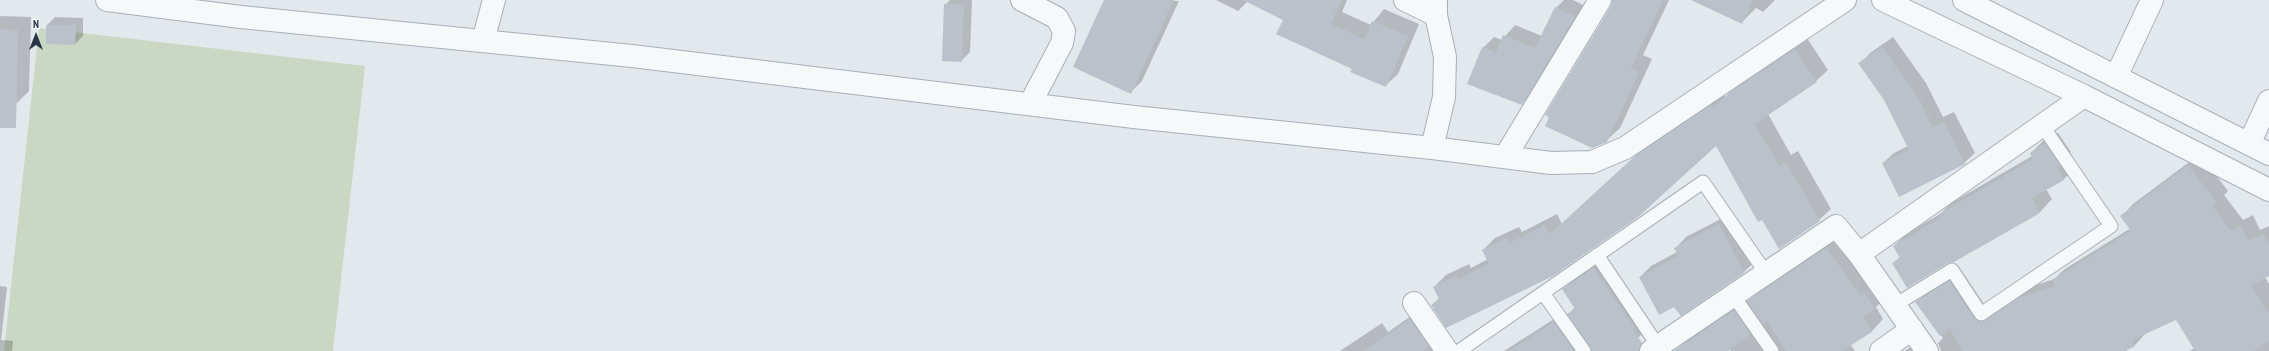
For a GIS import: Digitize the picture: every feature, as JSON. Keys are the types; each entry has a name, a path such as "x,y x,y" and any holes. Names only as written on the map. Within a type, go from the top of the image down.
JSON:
{"street":[{"path":"106,0 241,17 632,56 1030,104 1432,148 1551,163 1592,162 1624,148 1845,0"},
{"path":"483,42 494,0"},
{"path":"1022,0 1057,18 1064,31 1062,43 1030,104"},
{"path":"1405,0 1436,8 1445,57 1444,97 1432,148"},
{"path":"1506,157 1600,0"},
{"path":"1883,0 2084,96 2269,190"},
{"path":"1964,0 2269,154"},
{"path":"2116,77 2152,0"},
{"path":"1858,254 2084,96"},
{"path":"2249,144 2269,101"},
{"path":"1654,349 1836,226 1858,254 1927,351"},
{"path":"1414,303 1447,350"},
{"path":"1881,351 1912,329"}],"lane":[{"path":"1895,305 1952,270 1981,314 2111,226 2042,125"},
{"path":"1447,350 1543,293 1703,182 1766,273"},
{"path":"1597,255 1654,349"},
{"path":"1543,293 1584,351"},
{"path":"1734,295 1772,351"}],"green space":[{"path":"39,28 365,66 333,351 4,351"}],"building":[{"path":"1104,0 1174,0 1131,94 1073,67"},
{"path":"1243,0 1342,0 1331,24 1364,39 1372,21 1408,36 1386,87 1350,72 1352,69 1276,34 1283,20"},
{"path":"1612,0 1663,0 1631,68 1639,72 1607,142 1592,148 1545,126 1549,117 1545,115 1611,6"},
{"path":"1691,0 1753,0 1742,24"},
{"path":"944,4 964,5 962,62 942,61"},
{"path":"1555,7 1575,17 1522,105 1467,84 1482,47 1496,53 1503,35 1535,48"},
{"path":"46,25 76,25 75,45 46,44"},
{"path":"0,29 18,30 16,128 0,128"},
{"path":"1882,47 1916,94 1933,127 1944,122 1965,164 1899,197 1882,163 1909,150 1884,100 1858,63"},
{"path":"1795,49 1817,82 1755,124 1779,166 1786,162 1820,221 1779,249 1762,220 1758,222 1716,146 1638,217 1553,276 1446,328 1431,305 1439,299 1433,287 1457,275 1459,279 1489,264 1482,250 1507,238 1510,243 1545,225 1550,234 1636,155 1711,105 1713,108 1730,92"},
{"path":"2045,144 2060,165 2057,167 2064,180 2032,198 2040,213 1954,262 1948,263 1907,288 1892,263 1900,258 1893,246 1940,218 1938,215 2033,159 2030,153"},
{"path":"2188,165 2217,203 2213,207 2231,231 2241,226 2248,241 2264,234 2269,245 2269,276 2251,285 2269,314 2269,341 2253,351 2195,351 2176,320 2132,340 2135,346 2126,351 1962,351 1950,329 1940,336 1915,302 1949,281 1974,318 1982,322 2018,298 2056,286 2052,280 2131,231 2120,216"},
{"path":"1719,224 1744,273 1681,316 1674,307 1659,315 1639,277 1678,256 1674,248"},
{"path":"1826,248 1860,295 1864,292 1875,309 1863,317 1872,332 1842,351 1786,351 1767,321 1763,324 1747,301"},
{"path":"1593,268 1635,328 1633,329 1642,343 1639,351 1592,351 1567,314 1575,309 1562,289"},
{"path":"1734,310 1750,334 1728,351 1673,351"},
{"path":"1410,319 1429,346 1422,351 1363,351"},
{"path":"1554,322 1574,351 1509,351"}]}
